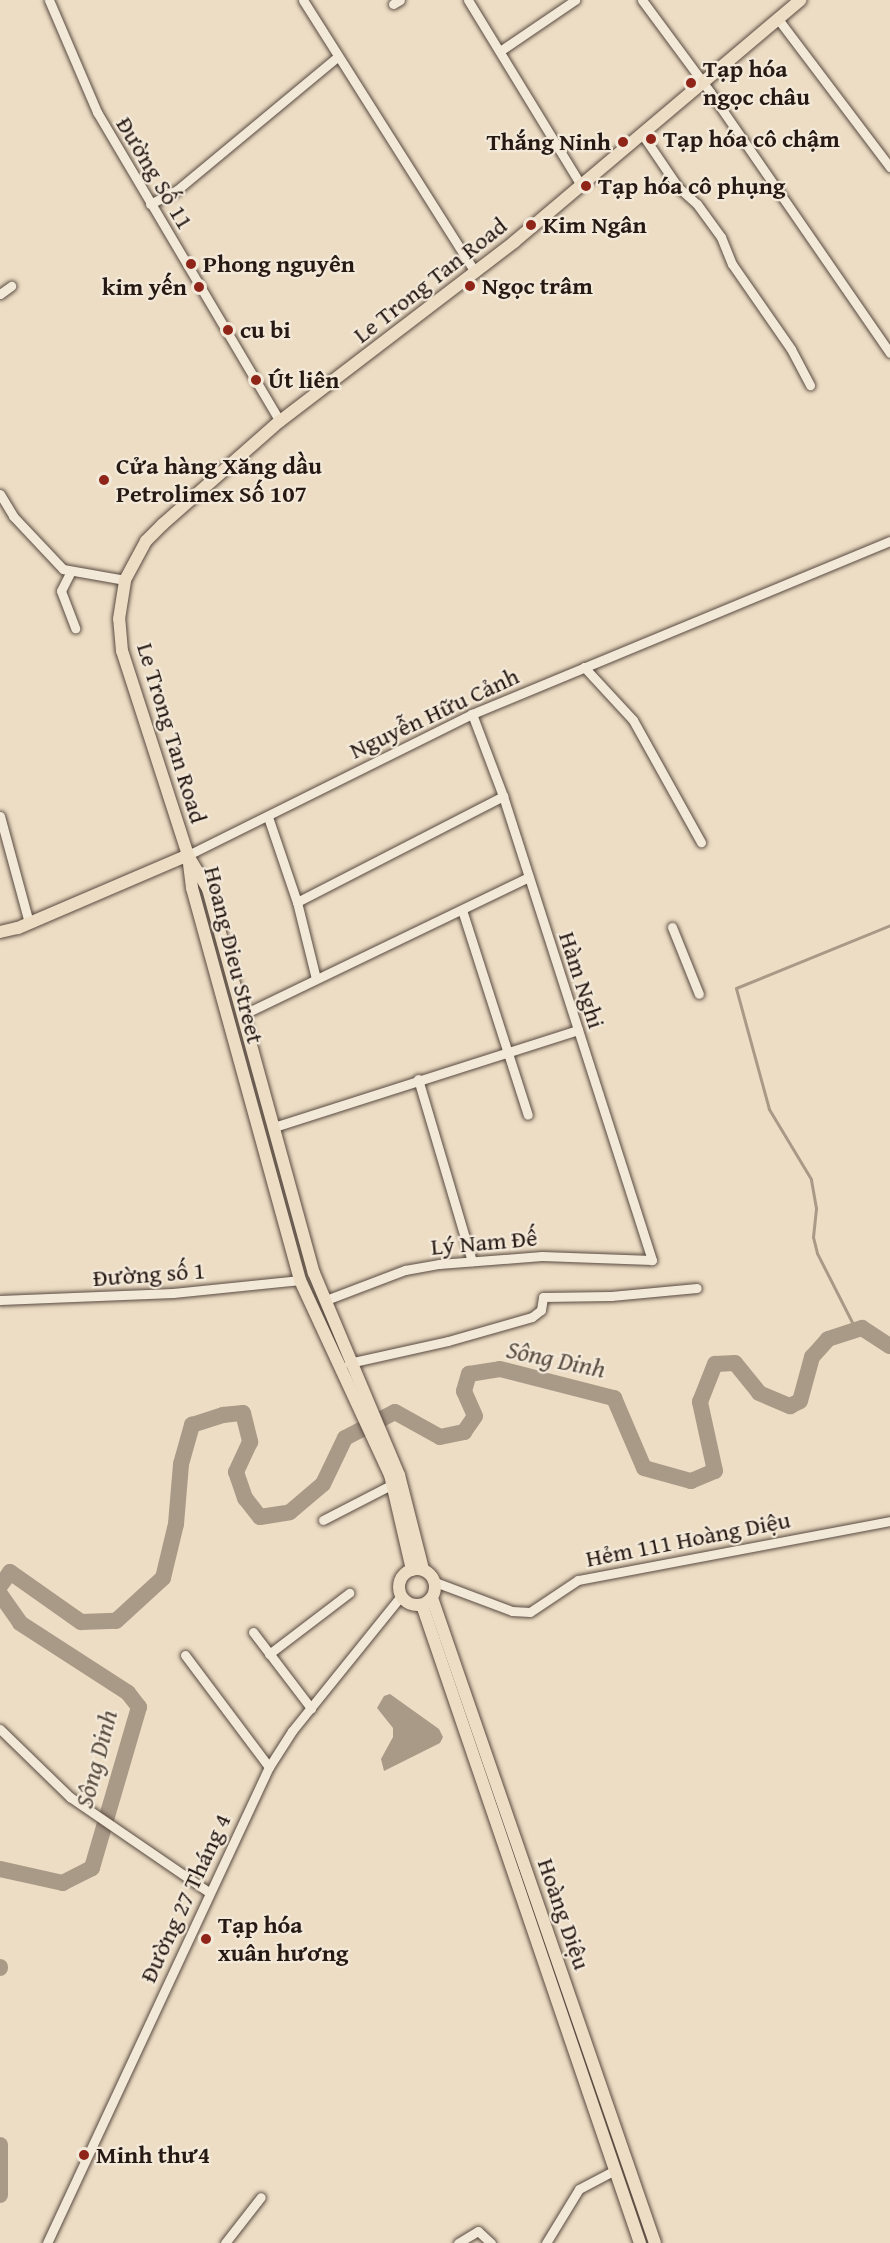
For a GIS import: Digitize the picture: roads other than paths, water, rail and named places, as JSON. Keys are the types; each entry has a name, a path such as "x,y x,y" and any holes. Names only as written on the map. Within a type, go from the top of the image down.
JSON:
{"main road":[{"name":"Le Trong Tan Road","path":"188,855 122,651 119,619 125,580 146,541 280,421 475,272 800,0"},
{"name":"Nguyễn Hữu Cảnh","path":"0,932 28,923 188,855"},
{"name":"Hoang Dieu Street","path":"188,855 208,889 314,1274 349,1363 350,1380"},
{"name":"Hoang Dieu Street","path":"188,855 192,888 300,1280 350,1380"},
{"path":"255,1118 270,1114"},
{"path":"350,1380 404,1492 417,1570"},
{"path":"382,1446 417,1570 435,1582 427,1602 410,1604 401,1596 400,1580 417,1570"},
{"name":"Hoàng Diệu","path":"427,1602 655,2243"},
{"name":"Hoàng Diệu","path":"427,1602 605,2144 640,2243"},
{"path":"605,2144 620,2140"}],"street":[{"name":"Đường Số 11","path":"49,0 97,112 280,421"},
{"path":"303,0 336,58 475,272"},
{"path":"468,0 581,185"},
{"path":"500,51 575,0"},
{"path":"642,0 890,353"},
{"path":"778,19 890,167"},
{"path":"150,204 177,190 336,58"},
{"path":"642,134 678,187 697,204 721,237 732,264 791,349 810,385"},
{"path":"0,294 11,286"},
{"path":"0,494 13,516 57,564 70,571 125,580"},
{"name":"Nguyễn Hữu Cảnh","path":"188,855 472,714 890,540"},
{"path":"70,571 61,591 75,628"},
{"path":"585,668 633,720 701,842"},
{"name":"Hàm Nghi","path":"472,714 503,796 652,1260"},
{"path":"297,902 503,796"},
{"path":"0,816 28,923"},
{"path":"268,817 297,902 316,979"},
{"path":"242,1015 529,877"},
{"path":"462,910 528,1115"},
{"path":"672,927 699,994"},
{"path":"274,1127 507,1050 578,1030"},
{"path":"418,1079 472,1261"},
{"name":"Lý Nam Đế","path":"326,1300 405,1270 472,1261 542,1256 652,1260"},
{"name":"Đường số 1","path":"0,1300 173,1293 300,1280"},
{"path":"349,1363 448,1341 532,1317 541,1310 543,1297 602,1297 697,1288"},
{"path":"323,1520 393,1484"},
{"name":"Hẻm 111 Hoàng Diệu","path":"435,1582 512,1611 530,1612 578,1580 890,1521"},
{"path":"269,1654 349,1593"},
{"name":"Đường 27 Tháng 4","path":"46,2243 269,1767 311,1708 401,1596"},
{"path":"253,1632 311,1708"},
{"path":"184,1655 269,1767"},
{"path":"0,1729 70,1797 124,1831 209,1892"},
{"path":"546,2243 579,2189 615,2170"},
{"path":"225,2243 261,2197"},
{"path":"458,2243 478,2231 491,2243"}],"waterway":[{"path":"856,1330 817,1253 813,1237 816,1208 811,1179 769,1109 736,988 890,925"},
{"name":"Sông Dinh","path":"0,1586 10,1572 81,1622 116,1621 163,1578 176,1524 181,1464 192,1425 223,1415 243,1413 250,1442 236,1472 245,1498 260,1517 290,1512 323,1484 345,1438 395,1412 440,1437 464,1432 475,1416 464,1391 469,1374 500,1369 614,1398 644,1468 691,1481 715,1471 700,1402 715,1364 735,1363 759,1393 790,1406 800,1401 812,1357 828,1339 862,1328 890,1346"},
{"name":"Sông Dinh","path":"0,1594 20,1623 128,1693 139,1707 92,1868 63,1883 0,1869"},
{"path":"0,2145 0,2195"}],"place":[{"name":"Tạp hóa ngọc châu","path":"691,83"},
{"name":"Tạp hóa cô chậm","path":"651,139"},
{"name":"Thắng Ninh","path":"623,142"},
{"name":"Tạp hóa cô phụng","path":"586,186"},
{"name":"Kim Ngân","path":"531,225"},
{"name":"Phong nguyên","path":"191,264"},
{"name":"Ngọc trâm","path":"470,286"},
{"name":"kim yến","path":"199,287"},
{"name":"cu bi","path":"228,330"},
{"name":"Út liên","path":"256,380"},
{"name":"Cửa hàng Xăng dầu Petrolimex Số 107","path":"104,480"},
{"name":"Tạp hóa xuân hương","path":"206,1939"},
{"name":"Minh thư4","path":"84,2155"}]}
